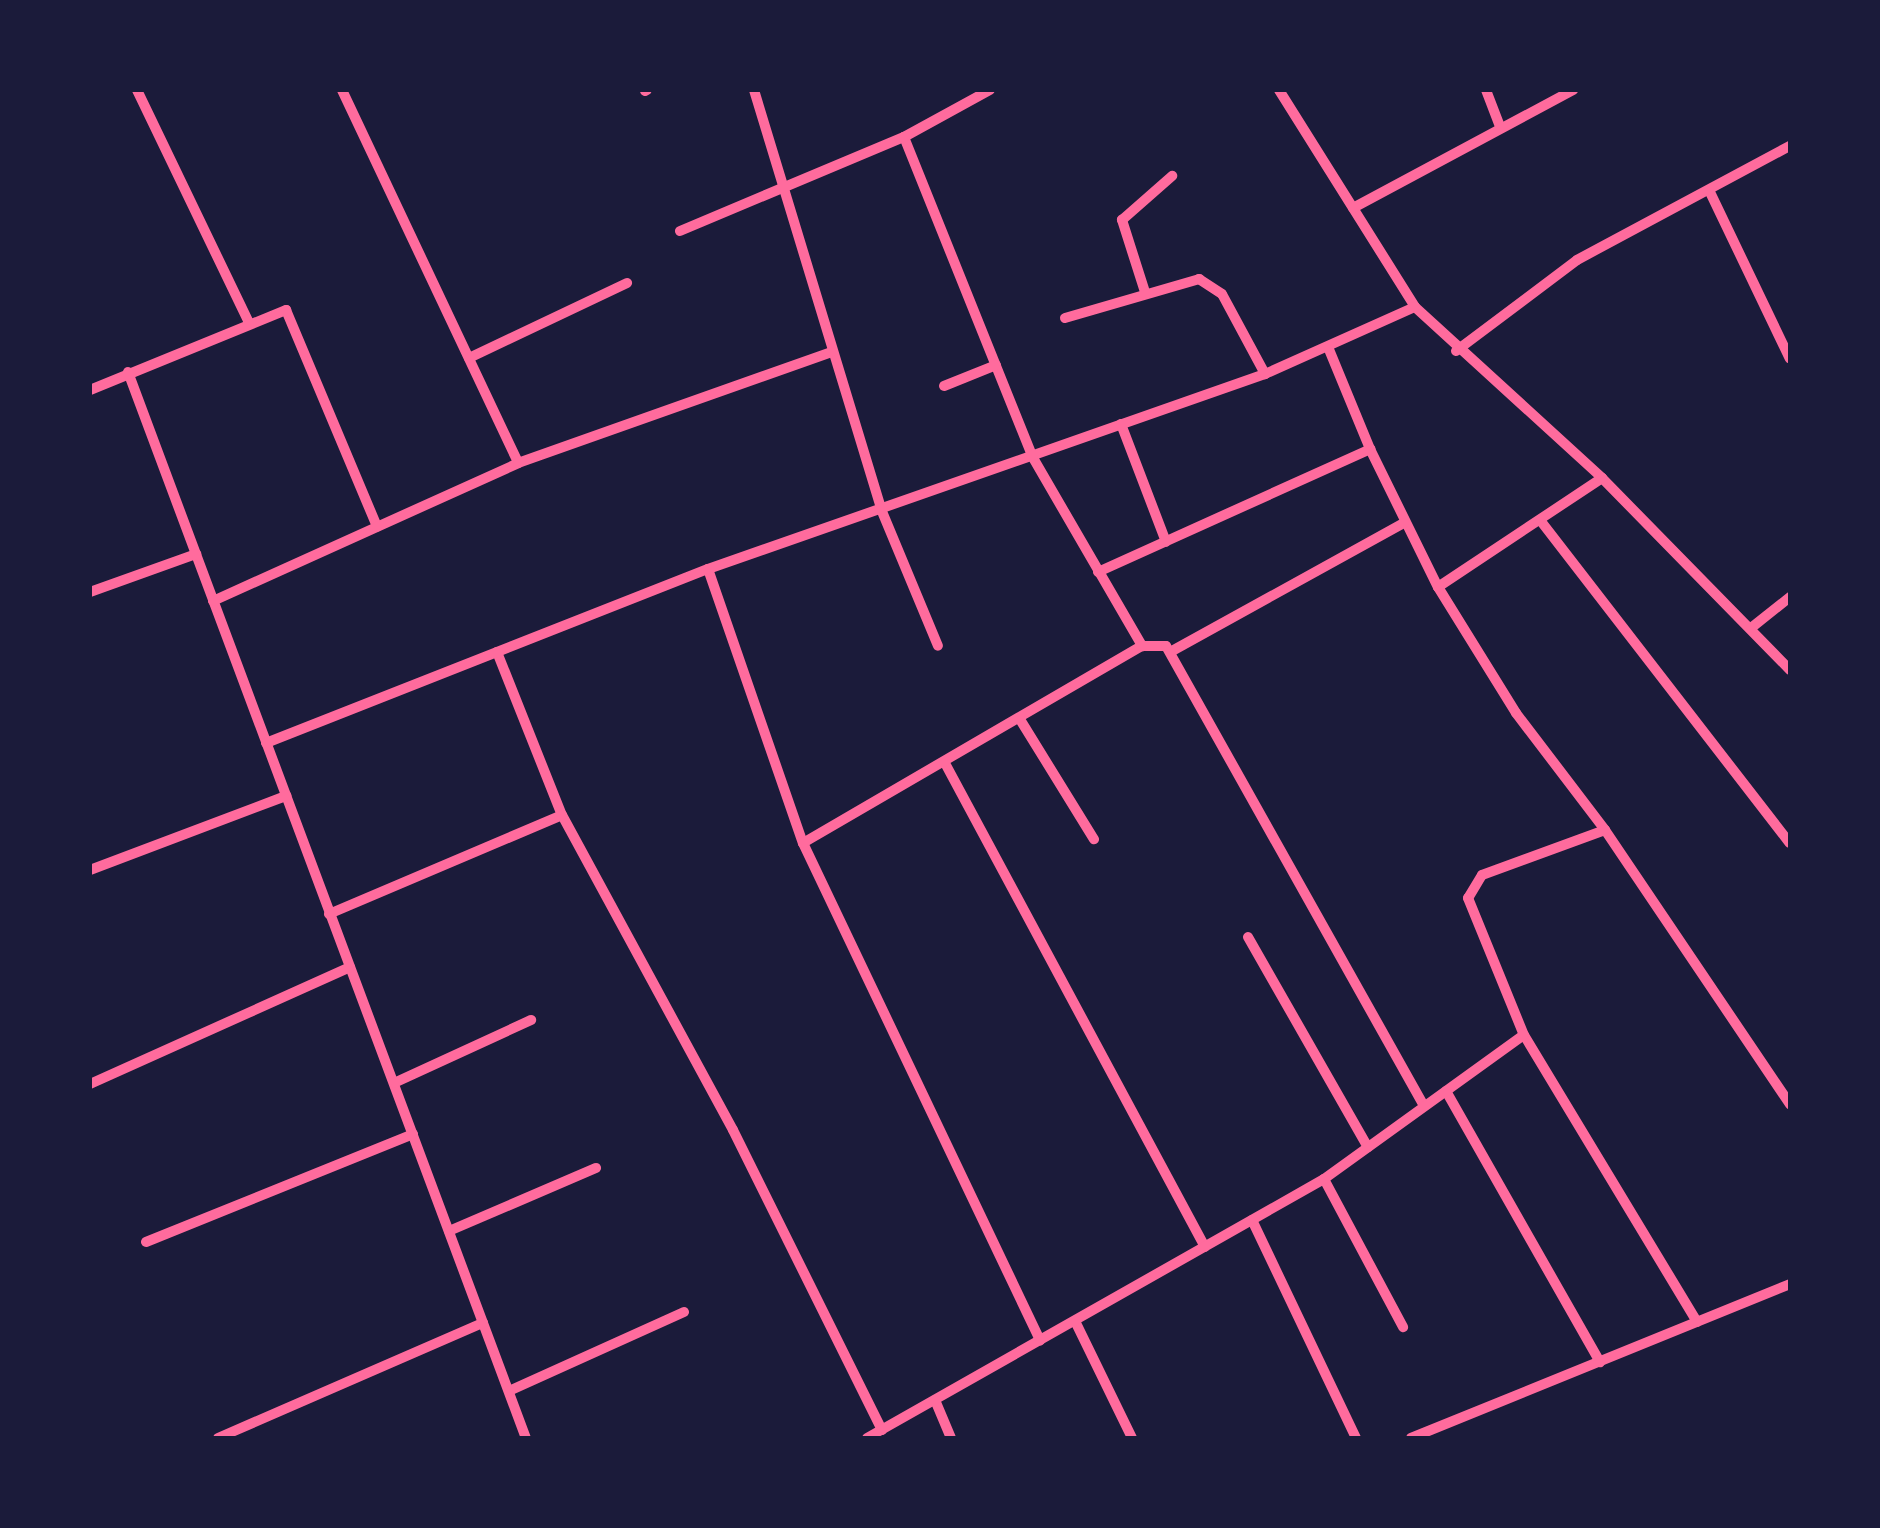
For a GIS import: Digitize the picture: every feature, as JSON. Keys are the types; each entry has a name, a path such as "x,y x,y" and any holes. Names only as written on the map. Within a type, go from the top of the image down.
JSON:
{"street":[{"path":"136,90 248,321"},
{"path":"342,90 518,463"},
{"path":"754,90 882,509 938,646"},
{"path":"680,231 904,137 990,90"},
{"path":"1279,90 1415,307 1456,350 1602,478 1790,670"},
{"path":"1486,90 1500,127"},
{"path":"1353,208 1573,90"},
{"path":"904,137 1032,456 1142,646"},
{"path":"1456,350 1577,260 1790,146"},
{"path":"1145,292 1122,220 1172,176"},
{"path":"1709,190 1788,352"},
{"path":"1064,318 1184,279 1212,284 1265,374"},
{"path":"469,358 627,283"},
{"path":"266,742 708,569 1265,374 1415,307"},
{"path":"90,390 248,321 279,310 288,314 378,527"},
{"path":"1328,347 1370,449 1438,587 1516,712 1605,830 1790,1104"},
{"path":"214,602 518,463 831,352"},
{"path":"944,386 996,365"},
{"path":"128,372 526,1438"},
{"path":"1121,424 1166,542"},
{"path":"1098,572 1370,449"},
{"path":"1438,587 1602,478"},
{"path":"1540,520 1790,843"},
{"path":"1172,651 1404,523"},
{"path":"90,592 196,554"},
{"path":"708,569 803,843 1040,1340"},
{"path":"1750,628 1790,597"},
{"path":"803,843 946,766 1142,646 1158,642 1172,651 1424,1106"},
{"path":"497,652 562,815 733,1130 882,1430"},
{"path":"1020,722 1094,838"},
{"path":"946,766 1205,1246"},
{"path":"90,854 92,869 286,796"},
{"path":"329,914 562,815"},
{"path":"1605,830 1472,884 1472,912 1524,1035 1697,1322"},
{"path":"1248,937 1368,1147"},
{"path":"90,1084 350,967"},
{"path":"394,1083 531,1020"},
{"path":"868,1438 1324,1179 1524,1035"},
{"path":"1446,1091 1600,1362"},
{"path":"146,1242 412,1134"},
{"path":"449,1231 596,1168"},
{"path":"1324,1179 1403,1326"},
{"path":"1252,1220 1356,1438"},
{"path":"1411,1438 1790,1284"},
{"path":"509,1392 684,1312"},
{"path":"1075,1320 1132,1438"},
{"path":"218,1438 484,1322"},
{"path":"935,1400 952,1438"}]}
